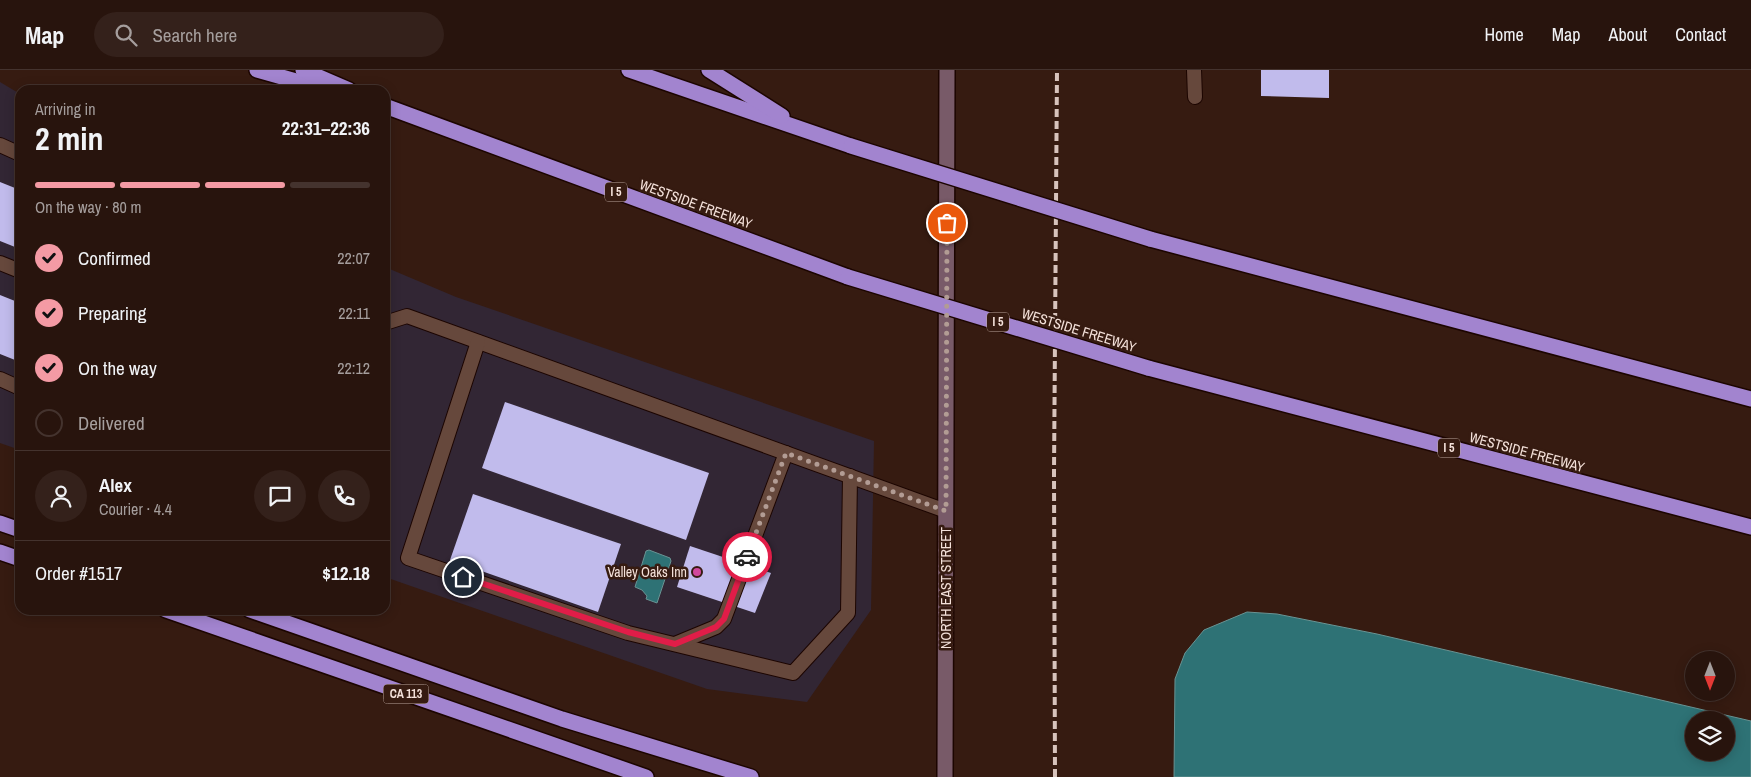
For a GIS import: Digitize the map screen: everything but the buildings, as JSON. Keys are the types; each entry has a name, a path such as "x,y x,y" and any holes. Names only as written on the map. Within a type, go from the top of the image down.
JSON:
{"highway":[{"path":"257,70 310,85"},
{"path":"303,70 338,85"},
{"path":"629,70 851,146 1150,239 1751,399"},
{"path":"709,70 802,129"},
{"name":"WESTSIDE FREEWAY","path":"390,107 848,277 1148,368 1751,527"},
{"path":"0,522 15,528"},
{"path":"0,552 15,557"},
{"name":"CA 113","path":"180,615 646,777"},
{"path":"264,615 562,719 751,777"}],"main road":[{"name":"NORTH EAST STREET","path":"945,777 947,70"}],"lane":[{"path":"1194,70 1195,97"},
{"path":"0,145 15,152"},
{"path":"0,263 15,269"},
{"path":"390,321 407,316 946,511"},
{"path":"478,342 408,558 628,632 793,673 848,613 850,476"},
{"path":"0,380 15,386"},
{"path":"675,644 716,627 724,619 786,453"}],"shaded area":[{"path":"0,82 15,91 15,448 0,443"},
{"path":"390,269 456,297 874,441 871,610 807,702 707,689 390,579"}],"water":[{"path":"649,550 670,558 671,561 657,603 646,599 647,596 642,590 635,587 646,551"},
{"path":"1247,612 1277,614 1377,634 1708,711 1685,711 1685,761 1735,761 1735,717 1751,721 1751,777 1174,777 1175,679 1185,653 1204,630"}],"railway":[{"path":"1055,777 1054,473 1057,70"}],"way so far":[{"path":"747,557 786,453 946,511 947,223"}],"place":[{"name":"Valley Oaks Inn","path":"697,572"}],"route":[{"path":"463,577 628,632 675,644 716,627 724,619 747,557"}]}
